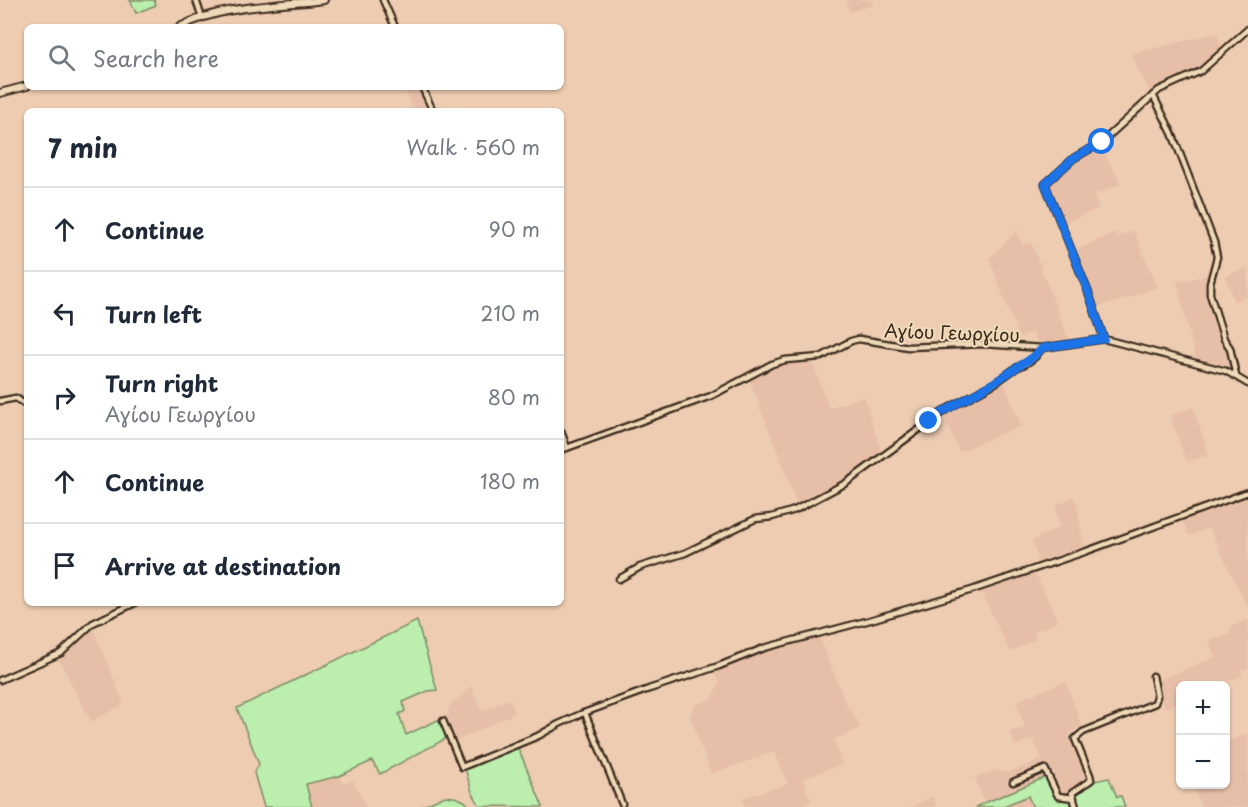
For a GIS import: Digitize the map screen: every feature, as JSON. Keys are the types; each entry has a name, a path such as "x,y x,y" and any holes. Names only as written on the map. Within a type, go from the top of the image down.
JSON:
{"street":[{"path":"196,0 202,18"},
{"path":"185,24 192,20 227,12 324,0"},
{"path":"383,0 394,24"},
{"path":"1104,339 1089,294 1045,184 1074,158 1102,142 1153,95 1176,81 1201,71 1248,29"},
{"path":"0,93 24,87"},
{"path":"424,90 432,108"},
{"path":"1153,95 1172,133 1215,242 1217,256 1210,283 1210,294 1221,331 1230,348 1236,376"},
{"name":"Αγίου Γεωργίου","path":"564,449 711,396 772,364 785,360 821,357 859,339 908,347 984,344 1042,348 1104,339 1226,371 1248,384"},
{"path":"619,579 640,567 685,553 744,524 795,510 830,492 873,465 947,409 1027,363 1042,348"},
{"path":"0,401 16,398 24,404"},
{"path":"564,440 567,448"},
{"path":"443,721 462,767 538,736 585,713 764,648 870,621 972,590 1088,551 1248,492"},
{"path":"0,681 61,653 93,623 129,606"},
{"path":"1076,807 1072,792 1090,780 1090,775 1075,738 1083,732 1155,703 1157,696 1153,676"},
{"path":"585,713 622,804"},
{"path":"1013,782 1045,769 1058,796 1074,798"}],"shaded area":[{"path":"846,0 871,0 873,5 850,12"},
{"path":"1217,33 1222,48 1210,60 1201,68 1166,83 1150,93 1131,54"},
{"path":"404,90 420,90 429,108 413,108"},
{"path":"1101,146 1121,184 1094,195 1099,208 1063,224 1047,185 1074,160"},
{"path":"1017,230 1022,245 1031,242 1070,343 1038,346 1033,332 1019,337 989,259"},
{"path":"1133,230 1158,287 1117,302 1095,307 1074,251 1116,232 1118,237"},
{"path":"1248,268 1248,296 1234,301 1225,276"},
{"path":"1208,275 1206,290 1219,337 1228,350 1232,370 1196,362 1177,282"},
{"path":"812,362 829,408 864,396 882,454 849,479 798,506 749,379 777,366"},
{"path":"1003,380 1021,426 959,452 943,414"},
{"path":"1193,407 1209,455 1189,461 1185,458 1170,416"},
{"path":"1247,496 1248,608 1209,528 1189,536 1182,519"},
{"path":"1074,497 1083,543 1088,548 1038,566 1032,541 1060,526 1055,506"},
{"path":"1035,572 1058,621 1034,632 1036,639 1010,652 981,592"},
{"path":"1248,619 1248,668 1241,670 1243,676 1230,681 1176,681 1176,704 1165,708 1159,696 1157,681 1215,657 1209,641 1231,634 1229,628"},
{"path":"93,628 124,704 91,722 59,660 86,632"},
{"path":"819,636 849,711 852,710 860,728 834,740 842,764 803,779 811,801 796,807 745,807 742,798 788,784 774,752 711,774 690,716 695,705 712,698 719,683 714,672 771,648"},
{"path":"1066,681 1082,727 1070,733 1089,777 1087,780 1072,787 1067,795 1059,794 1050,776 984,803 975,778 996,770 1008,773 1042,759 1033,739 1015,746 1010,732 1025,727 1016,701"},
{"path":"471,686 482,711 510,699 515,713 457,741 446,719 450,706"},
{"path":"1248,733 1248,807 1202,807 1193,789 1230,789 1230,740"},
{"path":"339,776 343,784 353,780 366,807 312,807 306,784"},
{"path":"1028,796 1033,807 1001,807"},
{"path":"932,797 935,807 910,807"}],"green space":[{"path":"130,0 154,0 156,5 136,13"},
{"path":"417,621 437,690 428,691 403,702 405,711 399,714 406,735 440,719 447,738 380,774 372,761 339,776 306,784 312,807 264,807 254,773 259,764 237,708"},
{"path":"518,748 543,807 480,806 472,792 465,768"},
{"path":"1046,777 1054,793 1069,800 1072,807 1033,807 1028,796 1001,807 975,807"},
{"path":"1109,778 1117,797 1121,796 1125,807 1079,807 1075,795 1094,781"},
{"path":"445,796 462,800 470,807 421,807"}],"route":[{"path":"929,421 1027,363 1042,348 1104,339 1089,294 1045,184 1074,158 1102,142"}]}
